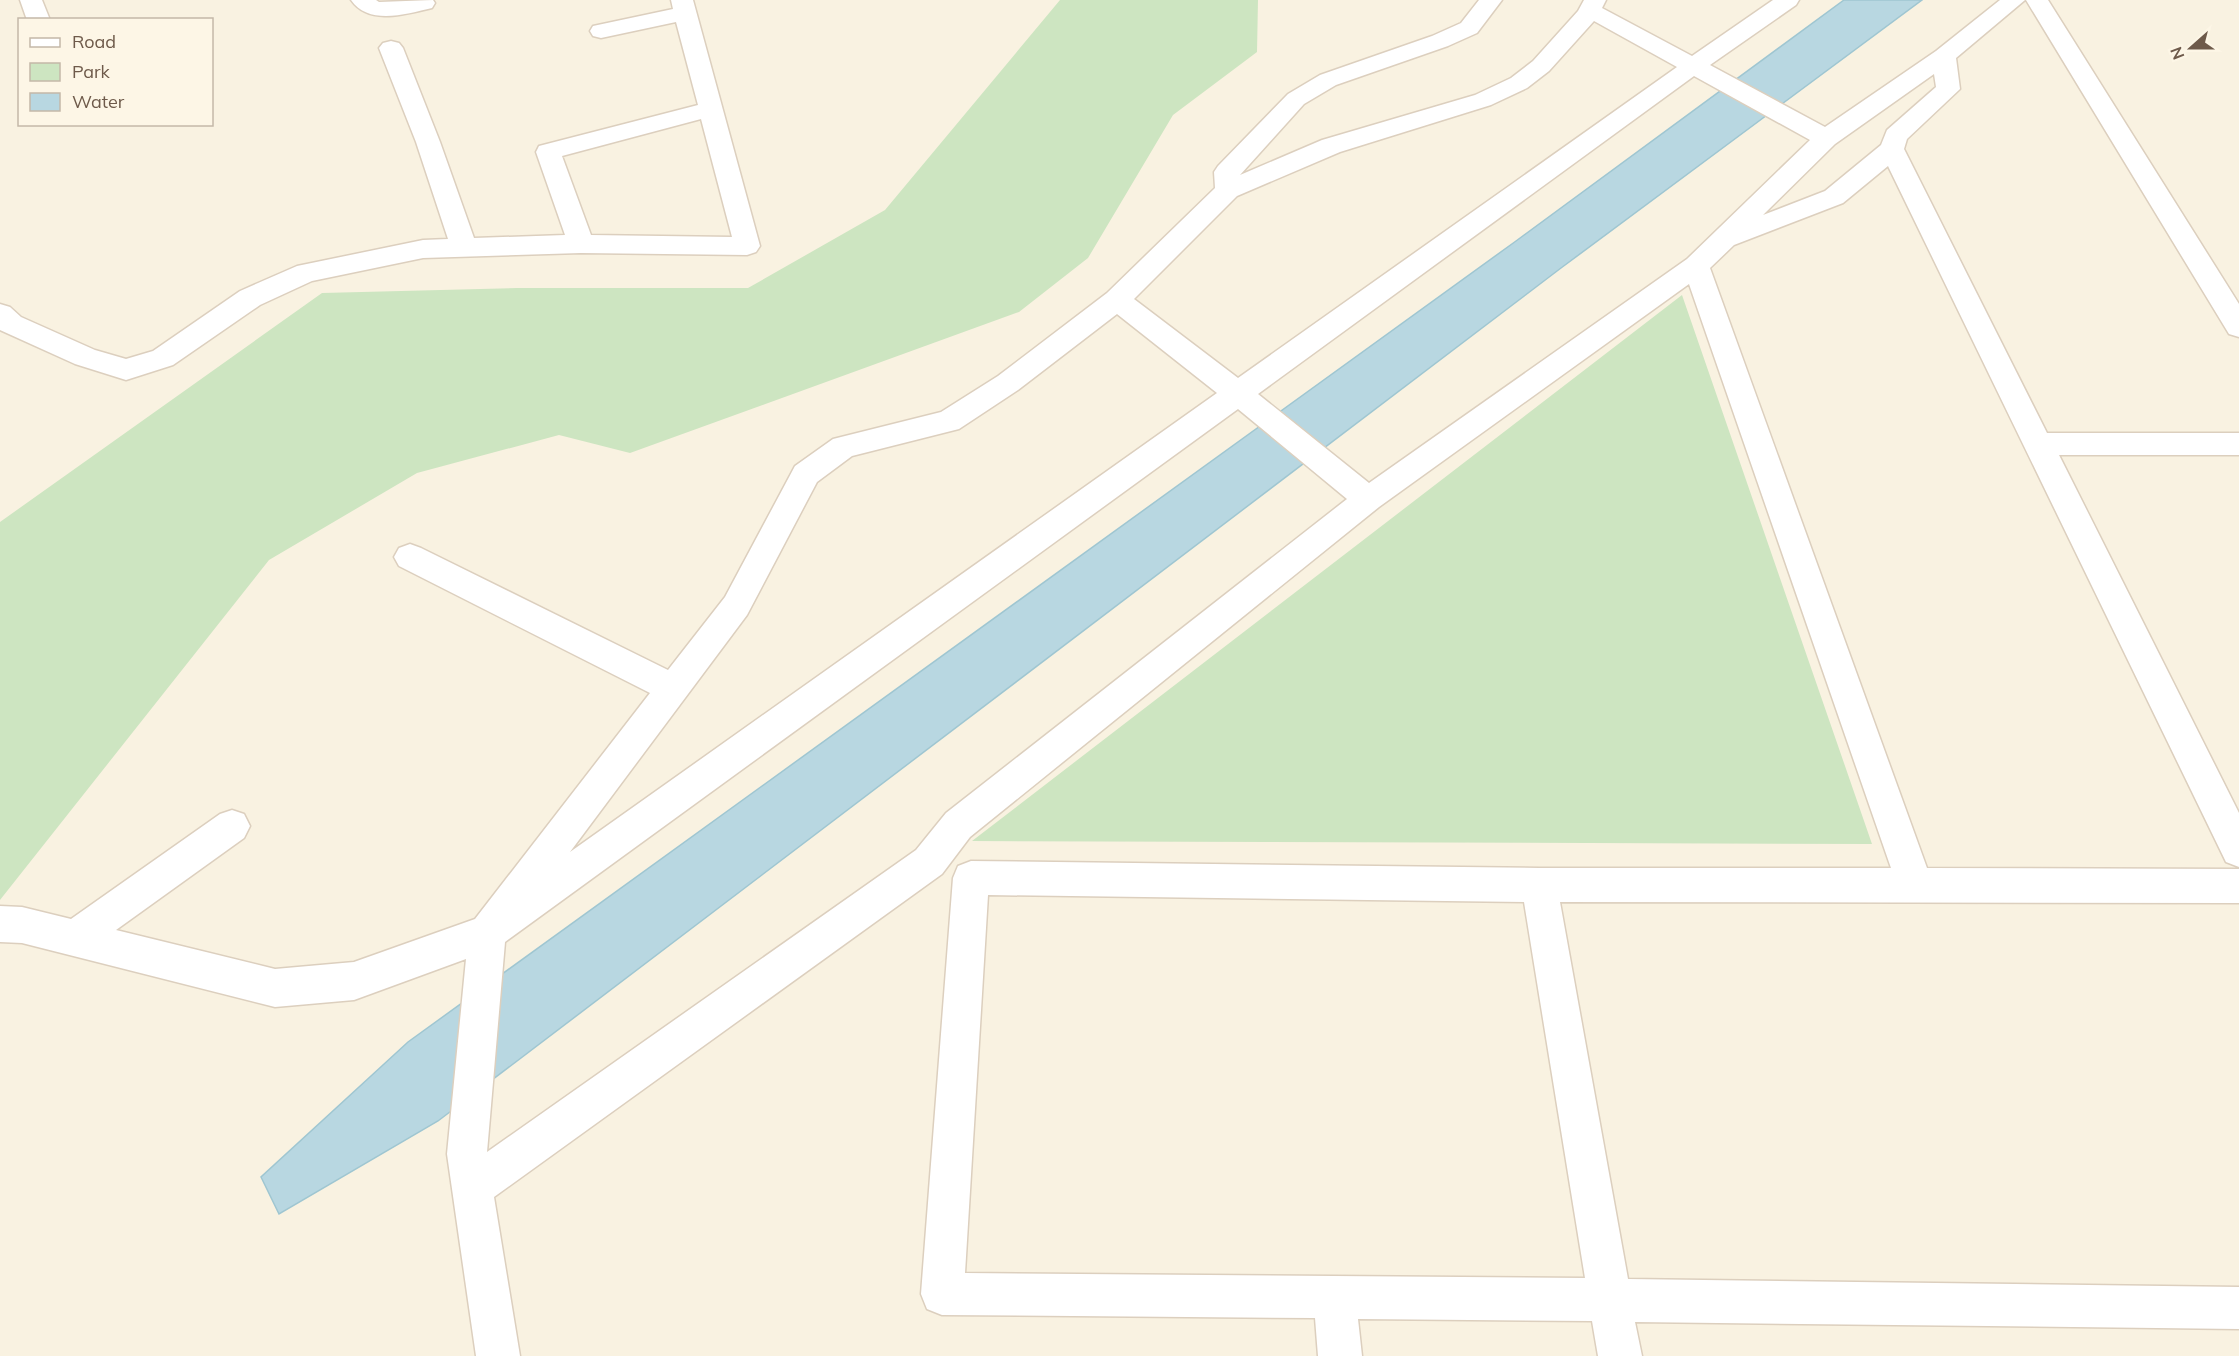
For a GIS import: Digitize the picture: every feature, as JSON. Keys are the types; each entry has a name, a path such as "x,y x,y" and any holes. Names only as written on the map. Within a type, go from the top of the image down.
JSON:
{"street":[{"path":"31,0 38,18"},
{"path":"362,0 374,9 399,8 424,3"},
{"path":"1228,190 1227,172 1296,99 1329,80 1440,42 1469,28 1491,0"},
{"path":"0,924 22,925 275,988 354,981 485,949 1243,397 1700,70 1788,0"},
{"path":"470,1171 929,862 958,825 1368,499 1696,266 1724,241 1826,138 1944,56 2014,0"},
{"path":"2037,0 2239,327"},
{"path":"498,1356 470,1171 485,949 672,688 736,606 806,474 843,447 950,421 1008,383 1116,300 1228,190 1331,146 1484,100 1519,83 1541,66 1592,5 1700,70 1826,138"},
{"path":"0,314 11,324 85,357 126,370 163,358 250,298 306,273 423,249 581,243 747,246 684,7 601,31"},
{"path":"391,48 428,142 464,247"},
{"path":"1724,241 1834,197 1892,149 1896,136 1948,88 1944,56"},
{"path":"581,243 548,152 712,109"},
{"path":"1892,149 2239,850"},
{"path":"1696,266 1915,885"},
{"path":"1116,300 1243,397 1368,499"},
{"path":"2039,444 2239,444"},
{"path":"410,557 672,688"},
{"path":"75,938 232,826"},
{"path":"929,862 971,878 1539,885 2239,886"},
{"path":"971,878 942,1294 1335,1296 2239,1308"},
{"path":"1539,885 1620,1356"},
{"path":"1335,1296 1340,1356"}],"green space":[{"path":"1060,0 1258,0 1257,52 1173,115 1088,258 1019,312 630,453 559,435 417,473 269,560 0,900 0,522 322,293 517,288 748,288 885,210"},
{"path":"1682,295 1872,844 972,841"}],"water":[{"path":"1844,0 1922,0 1561,268 438,1121 279,1214 261,1177 408,1042 1516,241"}]}
